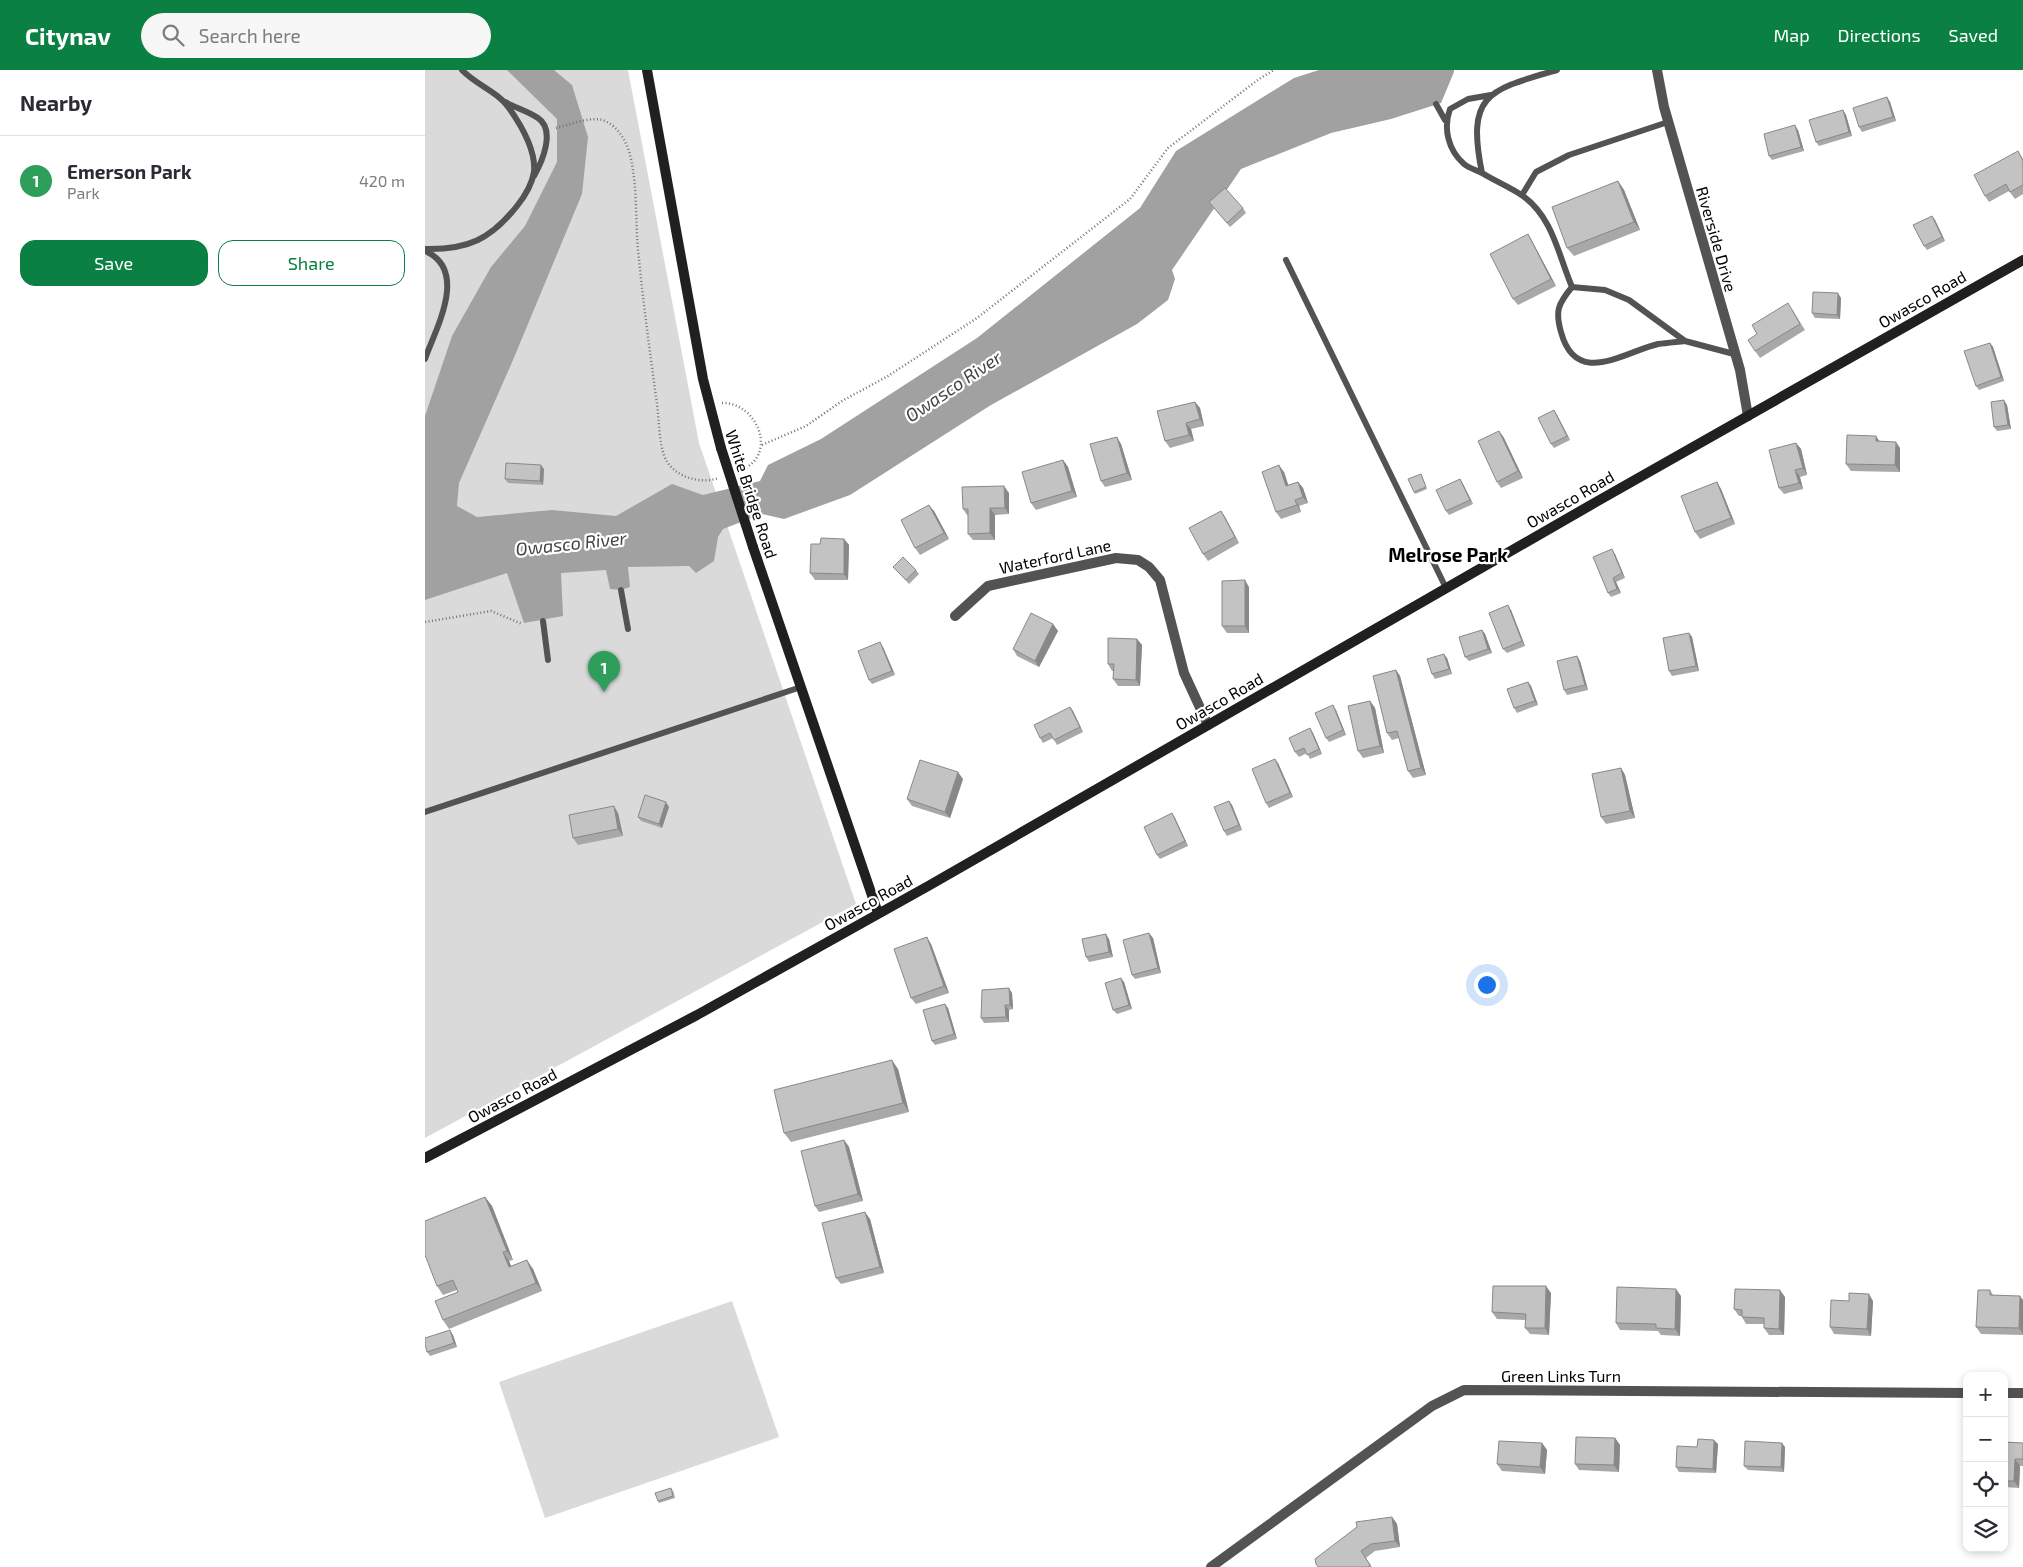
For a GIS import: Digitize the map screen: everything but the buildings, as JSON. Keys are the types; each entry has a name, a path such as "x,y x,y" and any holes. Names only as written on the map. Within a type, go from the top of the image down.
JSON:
{"main road":[{"name":"White Bridge Road","path":"647,70 709,403 721,448 878,913"},
{"name":"Owasco Road","path":"425,1158 697,1015 2023,260"}],"street":[{"name":"Riverside Drive","path":"1657,70 1668,122 1740,370 1748,416"},
{"name":"Waterford Lane","path":"955,616 988,586 1116,558 1138,560 1149,567 1160,580 1184,673 1208,725"},
{"name":"Green Links Turn","path":"1211,1567 1432,1406 1464,1390 1963,1392"},
{"path":"2008,1393 2023,1393"}],"lane":[{"path":"425,250 455,248 484,238 509,215 529,186 545,156 547,140 540,119 502,100 462,70"},
{"path":"1445,120 1449,109 1468,99 1491,94 1516,82 1557,70"},
{"path":"1482,173 1476,144 1478,113 1491,94"},
{"path":"502,100 527,141 534,171 529,186"},
{"path":"1436,104 1445,120 1447,139 1464,164 1521,195 1540,210 1555,239 1572,287"},
{"path":"1521,195 1537,172 1569,156 1668,122"},
{"path":"425,250 438,259 446,272 447,284 443,310 425,358"},
{"path":"1286,260 1445,588"},
{"path":"1572,287 1605,290 1629,300 1685,341"},
{"path":"1572,287 1560,302 1557,318 1561,335 1572,355 1589,363 1607,363 1658,344 1685,341 1734,354"},
{"path":"621,590 628,629"},
{"path":"543,621 549,660"},
{"path":"425,812 801,687"}],"path":[{"path":"762,445 805,426 842,400 888,376 977,318 1130,199 1168,148 1259,78 1274,70"},
{"path":"545,131 594,119 605,120 621,135 627,147 632,168 640,265 661,434 666,459 677,472 703,482 720,477"},
{"path":"709,403 735,403 745,410 762,436 762,445 758,458 744,469 736,472"},
{"path":"425,622 491,611 522,624"}],"shaded area":[{"path":"425,70 628,70 699,443 856,904 425,1138"},
{"path":"732,1301 779,1437 545,1518 499,1382"}],"water":[{"name":"Owasco River","path":"507,70 554,70 572,85 588,137 582,194 513,360 459,483 457,506 477,517 552,510 616,516 672,484 703,495 760,481 768,465 821,439 977,338 1140,208 1176,151 1294,78 1319,70 1454,70 1454,72 1441,103 1391,119 1331,133 1241,169 1172,270 1175,279 1168,300 1137,324 991,405 850,495 784,519 762,514 723,529 718,537 714,561 696,573 689,566 628,567 630,587 621,590 610,589 606,570 561,573 563,616 524,623 507,573 425,600 425,416 452,336 491,267 525,226 557,162 557,119"}],"place":[{"name":"Emerson Park","path":"604,692"}],"district":[{"name":"Melrose Park","path":"1448,554"}]}
